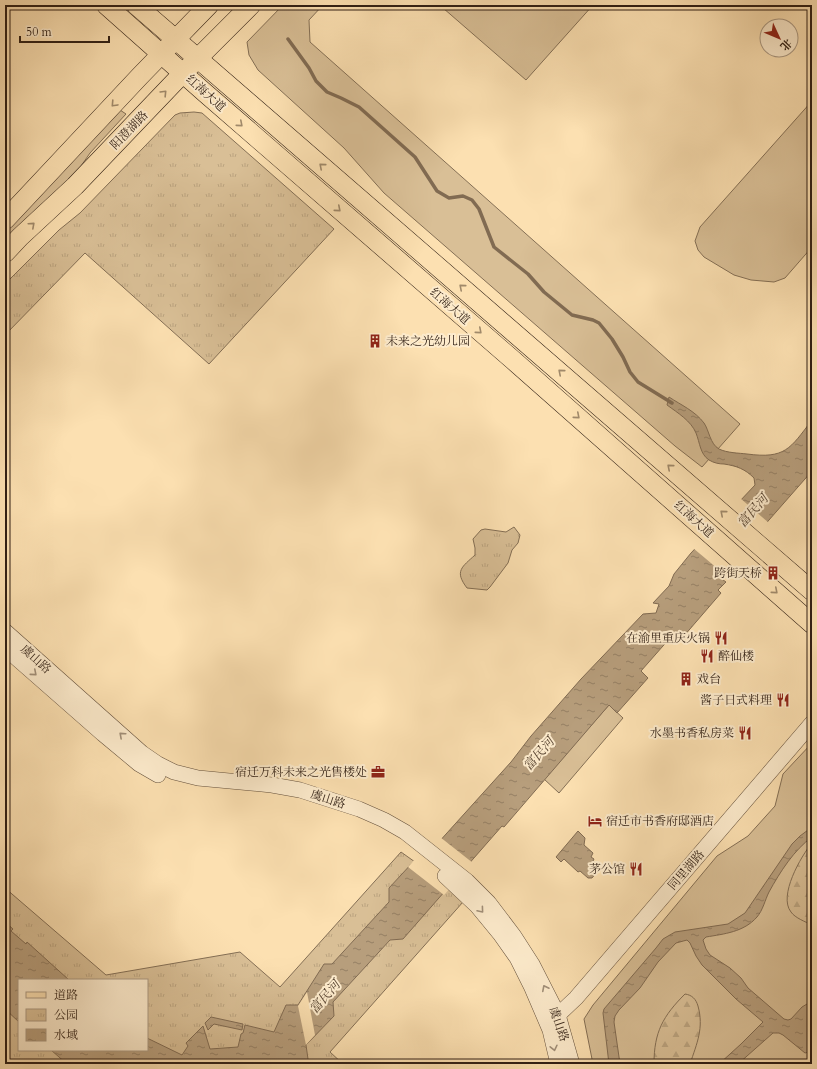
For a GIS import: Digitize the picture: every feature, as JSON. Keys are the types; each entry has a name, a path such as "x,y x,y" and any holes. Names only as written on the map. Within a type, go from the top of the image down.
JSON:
{"main road":[{"name":"红海大道","path":"106,5 683,509 812,624"},
{"name":"红海大道","path":"136,5 812,591"},
{"path":"5,220 208,5"},
{"name":"阳澄湖路","path":"5,253 75,186 250,5"}],"street":[{"name":"虞山路","path":"5,631 142,753 174,772 210,780 254,783 300,790 359,809 384,820 489,903 514,936 532,964 558,1015 572,1064"},
{"name":"虞山路","path":"5,648 139,764 166,779 185,785 284,795 350,814 383,829 403,836"},
{"name":"同里湖路","path":"558,1015 576,998 812,722"},
{"name":"虞山路","path":"457,879 517,958 550,1030 558,1064"}],"green space":[{"path":"283,5 323,5 309,20 310,42 740,424 702,467 675,446 384,193 344,148 258,70 249,55 247,42"},
{"path":"445,5 593,5 526,80 443,8"},
{"path":"812,101 812,247 785,278 774,282 751,280 734,275 704,257 698,250 695,241 700,227"},
{"path":"120,110 126,114 90,153 70,182 5,249 5,230"},
{"path":"194,112 202,113 334,229 209,364 85,253 5,335 5,284 59,230 80,213 175,115"},
{"path":"514,527 520,535 518,543 512,550 508,563 490,587 487,590 467,588 460,573 463,566 475,555 473,539 481,530 485,529 506,532"},
{"path":"609,705 623,718 559,793 544,779"},
{"path":"812,743 812,1064 593,1064 584,1019 593,1005 717,856 748,836 775,806 783,774"},
{"path":"812,843 812,925 801,920 791,912 788,905 787,896 792,876 802,857"},
{"path":"401,852 433,876 463,902 330,1052 343,1064 5,1064 5,888 106,975 240,952 280,987"},
{"path":"685,994 692,996 696,1001 700,1014 699,1035 690,1064 654,1064 654,1053 661,1025 677,1002"}],"water":[{"name":"富民河","path":"669,397 688,408 704,423 716,447 729,452 770,455 786,450 792,445 812,420 812,471 719,577 726,582 718,590 721,593 677,644 670,638 641,671 648,678 617,713 609,705 504,827 502,826 403,939 390,940 333,1002 334,1016 306,1045 308,1059 303,1064 67,1064 52,1051 148,1051 148,1038 182,1055 188,1046 186,1043 203,1026 210,1049 238,1047 245,1025 274,1032 286,1005 298,1005 324,964 332,964 389,902 389,888 414,861 419,864 511,762 531,736 581,679 643,614 656,613 659,604 653,603 669,586 674,574 691,553 755,485 754,478 744,470 733,466 715,463 706,458 694,429 684,418 667,405"},
{"path":"812,827 812,837 799,848 783,869 769,892 757,917 746,926 733,932 706,937 703,940 710,955 730,968 741,978 748,988 784,1019 791,1019 802,1007 812,1001 812,1049 805,1053 783,1035 773,1033 738,1064 719,1064 763,1022 736,999 702,965 687,940 676,943 658,962 640,988 615,1016 614,1022 620,1064 609,1064 603,1013 604,1009 663,939 675,932 728,924 745,913 792,844"},
{"path":"578,831 585,838 584,845 593,853 591,857 596,863 597,872 592,878 588,878 580,871 578,872 564,859 561,862 556,857"},
{"path":"5,922 13,929 11,931 26,944 27,942 68,979 18,979 18,1021 5,1009"},
{"path":"211,1017 243,1024 242,1030 214,1024 208,1030 205,1023"}],"pier":[{"path":"740,498 769,523 724,574 693,548"},
{"path":"440,837 473,863 444,895 408,867 415,859 418,862"},
{"path":"307,992 315,1035 306,1045 298,1006"}],"waterway":[{"path":"288,39 309,68 316,81 327,92 359,107 415,157 437,191 449,198 463,196 472,200 479,209 494,247 528,274 544,292 572,315 599,323 612,339 630,372 638,382 672,403"}],"place":[{"name":"未来之光幼儿园","path":"375,341"},
{"name":"跨街天桥","path":"773,573"},
{"name":"在渝里重庆火锅","path":"721,638"},
{"name":"醉仙楼","path":"707,656"},
{"name":"戏台","path":"686,679"},
{"name":"酱子日式料理","path":"783,700"},
{"name":"水墨书香私房菜","path":"745,733"},
{"name":"宿迁万科未来之光售楼处","path":"378,772"},
{"name":"宿迁市书香府邸酒店","path":"595,821"},
{"name":"茅公馆","path":"636,869"}]}
